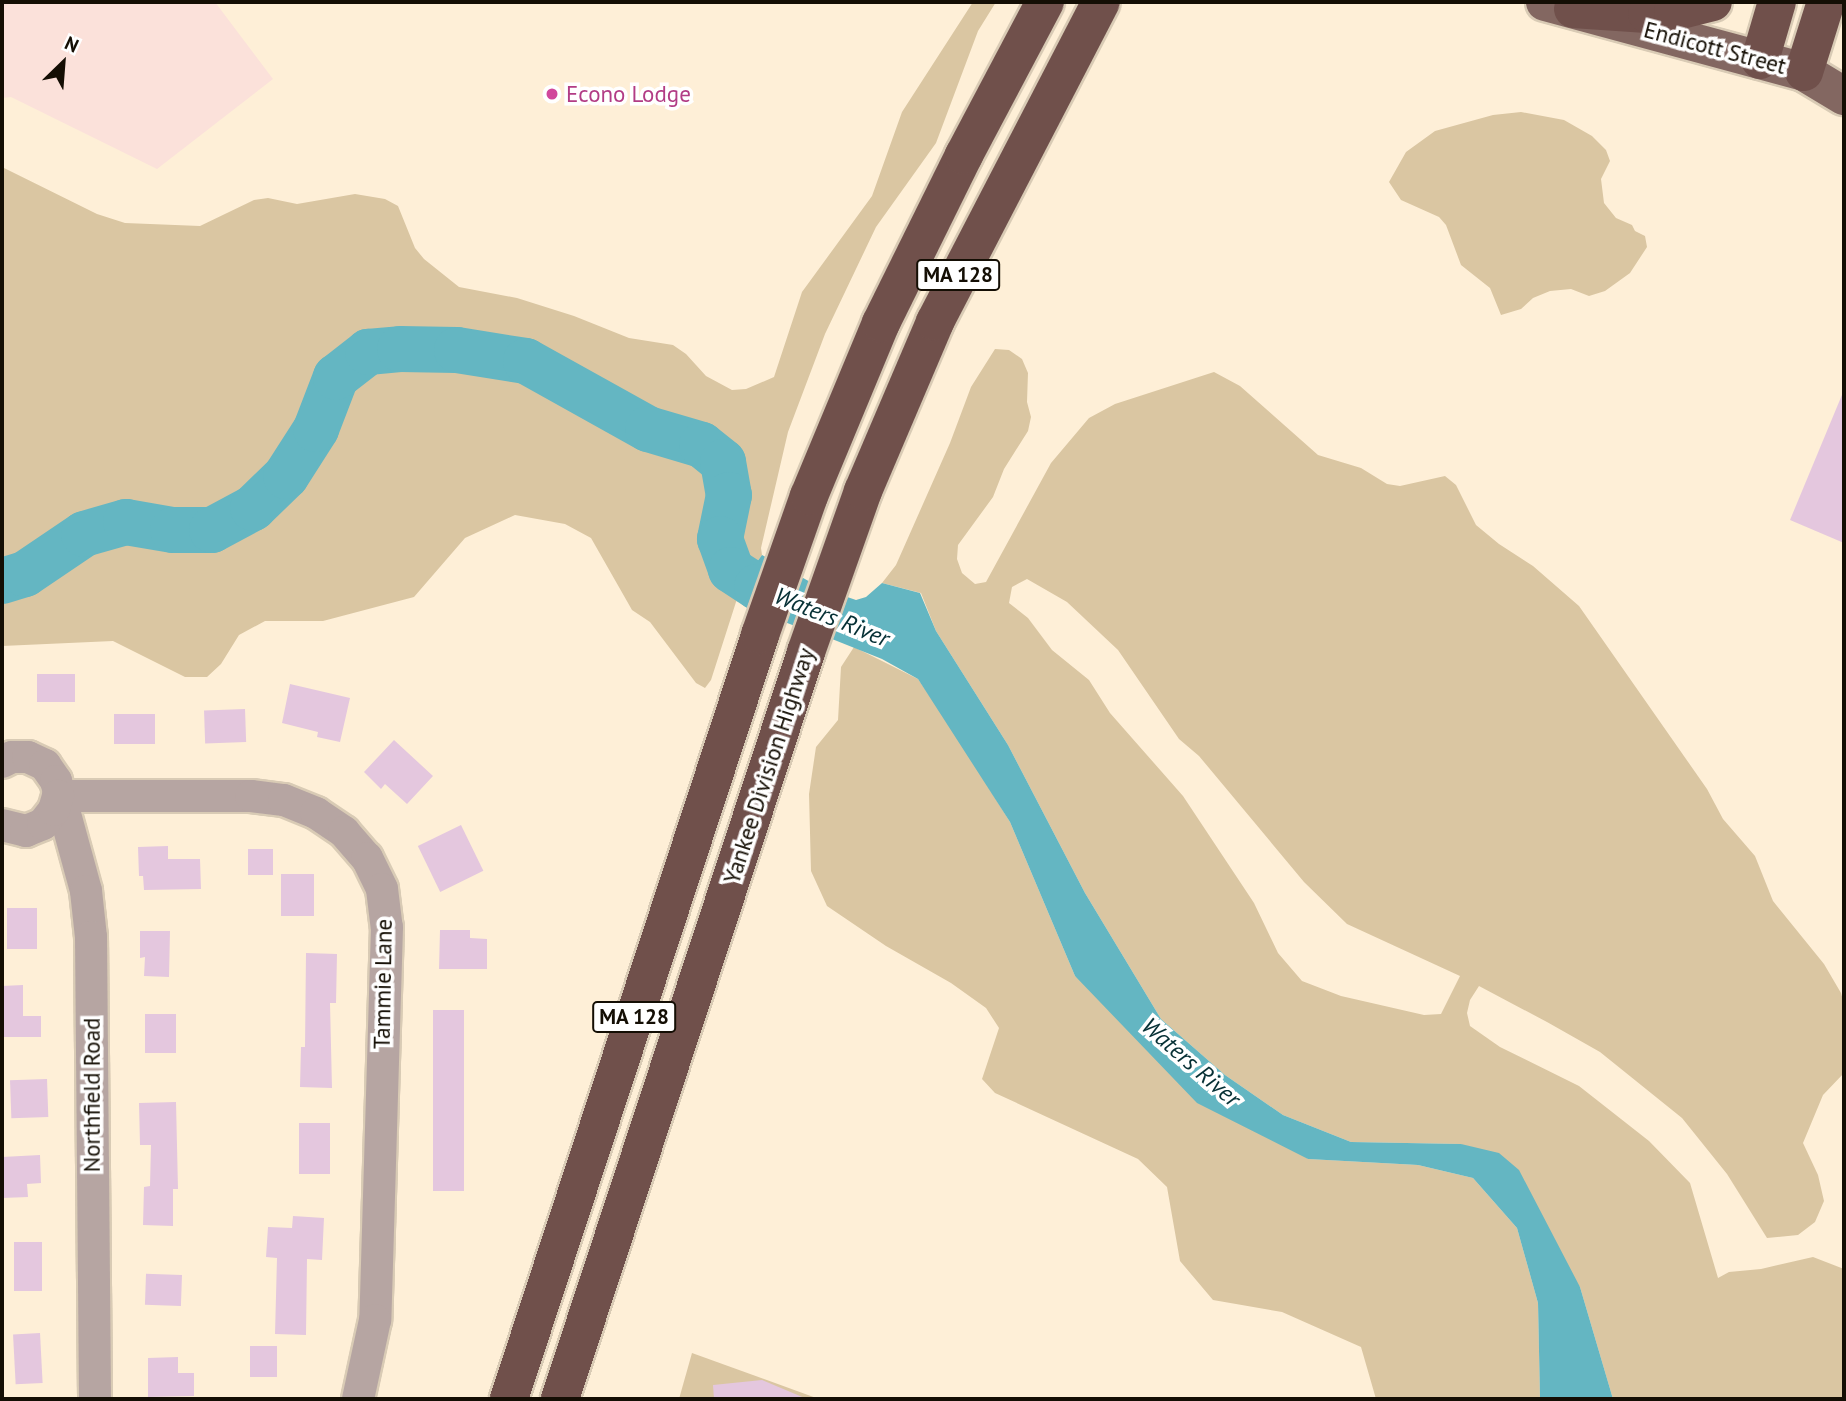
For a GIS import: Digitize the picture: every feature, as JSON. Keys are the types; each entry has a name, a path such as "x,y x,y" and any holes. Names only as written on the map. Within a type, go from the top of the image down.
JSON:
{"highway":[{"name":"MA 128","path":"509,1399 792,542 881,323 964,155 1045,2"},
{"name":"Yankee Division Highway","path":"560,1399 838,558 897,407 935,322 1101,2"},
{"path":"1559,5 1647,14 1713,2"},
{"path":"1760,60 1777,2"},
{"path":"1804,72 1826,2"}],"main road":[{"name":"Endicott Street","path":"1559,5 1804,72 1844,96"},
{"name":"Endicott Street","path":"1804,72 1844,70"}],"street":[{"name":"Northfield Road","path":"2,762 28,757 44,765 56,780 58,796 86,891 92,937 95,1399"},
{"path":"2,825 26,831 43,824 54,810 58,796"},
{"name":"Tammie Lane","path":"58,796 251,796 285,800 316,813 344,832 367,858 382,890 387,927 375,1320 359,1399"}],"shaded area":[{"path":"2,2 215,2 273,79 157,169 11,97 2,98"},
{"path":"973,2 996,2 978,31 936,143 876,227 825,334 788,432 761,548 762,555 751,570 736,602 711,680 705,688 696,683 650,622 632,610 591,538 565,524 515,515 465,538 414,597 323,621 265,621 239,635 221,664 207,677 185,677 113,641 2,646 2,167 97,214 125,223 200,226 254,200 268,198 297,204 355,194 385,199 398,206 415,248 424,259 459,287 517,298 574,316 629,338 673,345 686,354 706,376 732,390 746,389 774,377 802,292 872,196 902,112"},
{"path":"1521,112 1564,120 1592,136 1606,150 1610,161 1601,179 1604,203 1616,218 1632,225 1635,231 1645,236 1647,247 1630,273 1605,291 1589,296 1571,289 1550,291 1533,298 1521,309 1501,315 1490,288 1461,265 1446,225 1439,217 1401,200 1389,182 1406,152 1435,131 1493,115"},
{"path":"995,349 1009,350 1022,359 1028,373 1027,402 1031,417 1028,431 1004,469 993,497 958,545 957,559 962,573 975,584 986,582 1051,463 1089,418 1115,404 1214,372 1240,386 1318,455 1361,468 1387,484 1400,486 1445,476 1456,485 1476,525 1533,566 1579,606 1707,789 1723,819 1755,856 1773,901 1824,964 1841,993 1844,1004 1844,1073 1823,1095 1803,1143 1818,1175 1824,1201 1815,1222 1798,1235 1767,1238 1727,1174 1682,1118 1600,1052 1479,986 1470,1000 1467,1013 1470,1026 1500,1047 1579,1086 1649,1141 1690,1183 1718,1278 1729,1272 1761,1269 1813,1257 1844,1269 1844,1399 1613,1399 1580,1287 1461,1144 1351,1142 1283,1115 1225,1075 1161,1019 1085,893 1008,745 936,631 921,593 882,583 896,565 950,443 971,387","holes":["1027,579 1067,602 1118,650 1179,739 1199,756 1304,882 1347,924 1460,976 1441,1014 1424,1015 1341,996 1302,981 1278,953 1254,903 1183,796 1110,713 1089,680 1052,650 1028,618 1009,603 1012,587"]},
{"path":"854,647 918,679 947,721 1010,822 1075,976 1308,1159 1418,1165 1473,1178 1517,1228 1538,1303 1540,1399 1376,1399 1361,1347 1282,1312 1213,1300 1180,1261 1167,1187 1138,1159 995,1093 982,1079 999,1028 986,1008 951,983 886,946 827,906 811,871 809,794 816,747 838,720 841,667"},
{"path":"692,1353 819,1399 679,1399"}],"water":[{"path":"762,555 821,588 856,600 866,597 882,583 920,593 936,631 1008,745 1085,893 1161,1019 1225,1075 1283,1115 1351,1142 1461,1144 1499,1153 1519,1170 1580,1287 1613,1399 1540,1399 1538,1303 1517,1228 1473,1178 1418,1165 1308,1159 1197,1103 1075,976 1010,822 918,679 882,659 737,601 751,570"}],"building":[{"path":"1844,390 1844,543 1790,520"},
{"path":"37,674 75,674 75,702 37,702"},
{"path":"290,684 350,698 340,742 317,737 318,732 282,723"},
{"path":"245,709 246,742 205,743 204,710"},
{"path":"114,714 155,714 155,744 114,744"},
{"path":"394,740 433,776 407,804 385,784 381,789 364,772"},
{"path":"461,825 483,871 440,892 418,846"},
{"path":"168,846 168,859 200,859 201,889 144,890 143,876 139,876 138,847"},
{"path":"248,849 273,849 273,875 248,875"},
{"path":"281,874 314,874 314,916 281,916"},
{"path":"7,908 37,908 37,949 7,949"},
{"path":"440,930 470,930 470,938 487,939 487,969 439,969"},
{"path":"140,931 170,931 169,977 144,976 145,957 140,958"},
{"path":"306,953 337,954 336,1003 330,1003 332,1088 300,1087 301,1047 305,1047"},
{"path":"23,985 23,1016 41,1016 41,1037 2,1037 2,986"},
{"path":"433,1010 464,1010 464,1191 433,1191"},
{"path":"145,1014 176,1014 176,1053 145,1053"},
{"path":"47,1079 48,1117 11,1118 10,1080"},
{"path":"176,1102 178,1189 173,1189 173,1226 143,1225 144,1187 150,1186 151,1145 140,1145 139,1103"},
{"path":"299,1123 330,1123 330,1174 299,1174"},
{"path":"40,1155 41,1183 27,1184 28,1197 2,1198 2,1157"},
{"path":"293,1216 324,1218 322,1260 307,1259 306,1335 275,1334 277,1258 266,1257 268,1227 292,1228"},
{"path":"14,1242 42,1242 42,1291 14,1291"},
{"path":"146,1274 182,1275 181,1306 145,1305"},
{"path":"40,1333 43,1383 16,1384 13,1334"},
{"path":"250,1346 277,1346 277,1377 250,1377"},
{"path":"178,1357 178,1373 194,1373 194,1396 148,1397 148,1358"},
{"path":"762,1380 807,1399 714,1399 713,1385"}],"waterway":[{"name":"Waters River","path":"2,581 25,574 84,534 126,522 173,530 212,530 253,508 286,476 316,429 336,377 368,352 400,349 457,350 526,361 648,429 702,445 723,462 729,495 720,539 731,570 757,587 802,604"}],"place":[{"name":"Econo Lodge","path":"552,94"}]}
